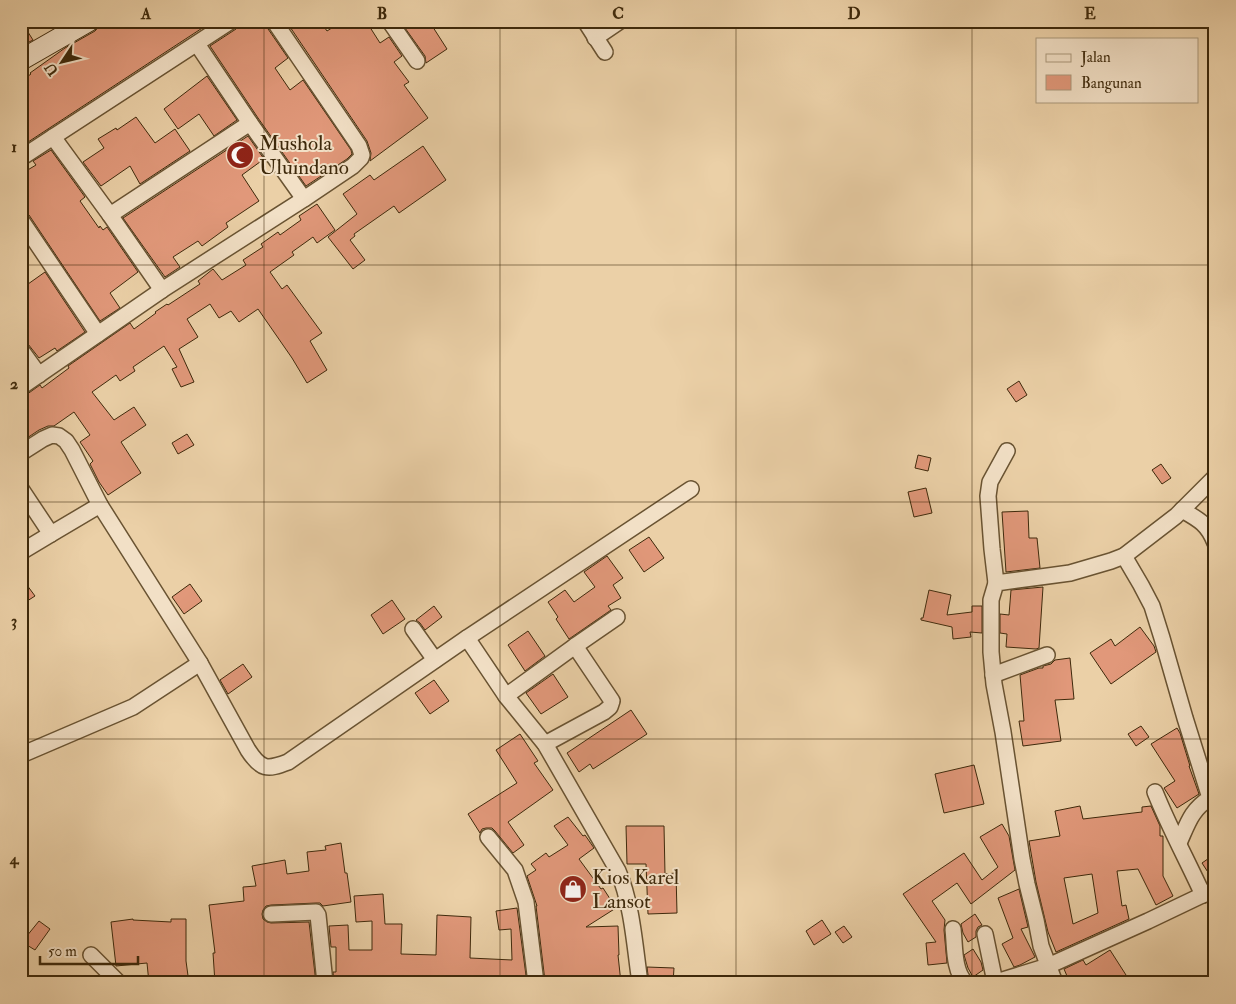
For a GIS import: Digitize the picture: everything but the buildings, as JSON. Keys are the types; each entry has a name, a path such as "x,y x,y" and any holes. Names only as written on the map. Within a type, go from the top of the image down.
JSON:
{"street":[{"path":"21,60 89,21"},
{"path":"21,158 231,21"},
{"path":"21,387 162,290 304,199 361,158 362,155 358,146 274,21"},
{"path":"390,21 417,61"},
{"path":"585,21 605,52"},
{"path":"595,38 620,21"},
{"path":"197,44 304,199"},
{"path":"110,214 250,123"},
{"path":"53,137 110,214 162,290"},
{"path":"21,220 98,334"},
{"path":"21,350 39,375"},
{"path":"21,452 52,435 59,436 66,441 100,505 200,663 248,750 254,759 267,767 288,762 466,638 691,489"},
{"path":"1007,451 990,482 988,496 996,584 991,600 993,675 1027,884 1041,946 1055,983"},
{"path":"996,584 1070,573 1110,562 1124,556 1182,510 1215,477"},
{"path":"21,489 51,534"},
{"path":"21,552 100,505"},
{"path":"1182,510 1206,525 1215,543"},
{"path":"1124,556 1142,585 1152,606 1210,798 1191,815 1179,843"},
{"path":"506,696 617,617"},
{"path":"414,629 435,660"},
{"path":"466,638 506,696 545,744 622,878 628,902 640,983"},
{"path":"545,744 604,712 612,704 612,701 575,646"},
{"path":"993,675 1047,656"},
{"path":"21,755 133,707 200,663"},
{"path":"985,934 994,982 1048,966 1209,892 1168,824 1155,792"},
{"path":"488,837 515,870 526,902 536,983"},
{"path":"272,914 316,912 318,915 325,983"},
{"path":"953,929 958,971 966,983"},
{"path":"91,955 119,983"}],"place":[{"name":"Mushola Uluindano","path":"240,155"},
{"name":"Kios Karel Lansot","path":"573,889"}]}
